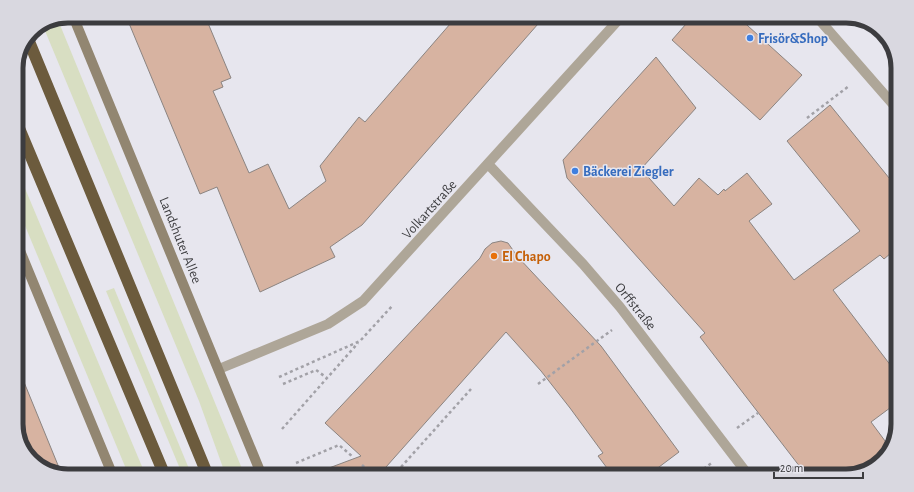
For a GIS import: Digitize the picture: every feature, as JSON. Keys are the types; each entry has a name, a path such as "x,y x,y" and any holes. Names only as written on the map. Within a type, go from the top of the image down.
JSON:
{"highway":[{"path":"30,44 205,469"},
{"path":"23,138 162,469"}],"main road":[{"name":"Landshuter Allee","path":"76,23 259,469"},
{"path":"23,258 110,469"}],"street":[{"name":"Volkartstraße","path":"219,370 328,324 347,313 376,288 616,23"},
{"path":"822,23 891,102"},
{"name":"Orffstraße","path":"488,164 582,264 628,317 744,469"}],"path":[{"path":"807,118 866,72"},
{"path":"282,429 326,378 393,305"},
{"path":"538,384 628,317"},
{"path":"279,377 360,341"},
{"path":"283,384 316,370 326,378"},
{"path":"399,469 471,389"},
{"path":"296,463 339,445 353,457"},
{"path":"362,465 366,469"}],"green space":[{"path":"60,24 242,469 223,469 199,401 44,29 51,26"},
{"path":"23,184 143,469 126,469 23,221"},
{"path":"114,288 189,469 180,469 106,291"}],"building":[{"path":"129,23 208,23 231,78 221,82 223,87 213,91 249,173 268,164 289,209 326,181 320,166 359,117 365,122 451,23 539,23 362,225 330,247 335,257 260,292 217,187 200,194"},
{"path":"687,23 745,23 802,75 760,120 672,40"},
{"path":"656,57 696,108 641,169 674,206 699,178 718,195 747,173 772,204 749,221 794,280 860,231 787,141 830,105 891,180 891,253 884,259 880,255 833,290 891,366 891,407 871,422 886,443 880,454 866,464 852,469 802,469 700,337 705,333 567,178 563,160"},
{"path":"501,241 508,243 517,256 601,346 679,452 656,469 608,469 598,456 603,453 570,408 541,371 506,332 384,469 326,469 361,456 325,423 480,258 485,249 492,243"},
{"path":"23,380 59,468 38,458 25,439 23,427"}],"place":[{"name":"Frisör&Shop","path":"750,38"},
{"name":"Bäckerei Ziegler","path":"575,171"},
{"name":"El Chapo","path":"494,256"}]}
